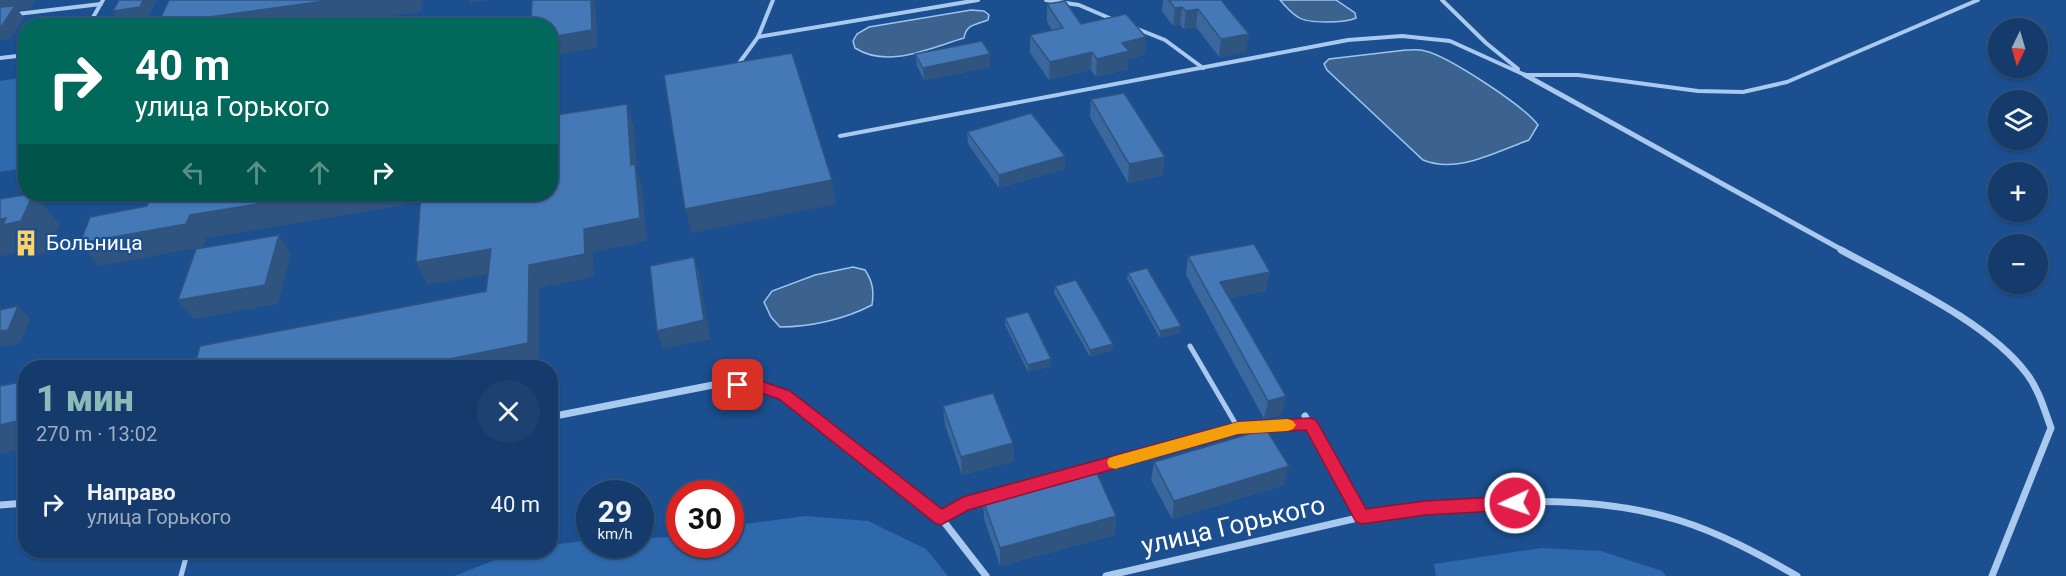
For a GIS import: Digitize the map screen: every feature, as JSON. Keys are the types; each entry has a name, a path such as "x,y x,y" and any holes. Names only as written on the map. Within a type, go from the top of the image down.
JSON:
{"street":[{"path":"1525,75 1912,289 1975,327 2012,357 2038,392 2050,428 1992,576"},
{"path":"558,415 718,384 758,386 785,395 941,518 986,576"},
{"name":"улица Горького","path":"1106,576 1362,517 1305,416"},
{"path":"1362,517 1425,508 1515,503 1596,503 1663,516 1746,546 1797,576"},
{"path":"0,505 18,504"}],"lane":[{"path":"732,73 758,37 773,0"},
{"path":"758,37 982,0"},
{"path":"1046,0 1079,5 1122,23"},
{"path":"1442,0 1486,43 1525,75"},
{"path":"840,136 1348,40 1402,36 1450,41 1525,75 1578,75 1698,91 1743,92 1787,82 1978,0"},
{"path":"11,15 102,2"},
{"path":"93,18 102,2"},
{"path":"1133,27 1165,40 1203,68"},
{"path":"0,58 18,56"},
{"path":"1190,346 1238,428"},
{"path":"941,518 963,504 1238,428 1310,424"},
{"path":"182,576 186,558"}],"shaded area":[{"path":"1280,0 1336,0 1355,13 1356,18 1344,21 1310,21 1293,14"},
{"path":"971,10 984,11 989,15 988,20 969,27 964,38 895,57 881,57 855,48 853,41 857,34 869,27"},
{"path":"1420,50 1450,62 1518,106 1538,125 1529,140 1463,163 1436,164 1423,160 1327,70 1324,64 1329,59"},
{"path":"18,78 18,169 0,172 0,81"},
{"path":"853,267 865,270 868,274 872,287 872,305 839,318 804,326 780,327 771,317 764,302 772,291 815,275"},
{"path":"805,516 868,521 926,549 948,576 454,576 500,558 558,558 558,544 576,542 576,558 654,558 654,538 666,537 666,558 744,558 744,524"},
{"path":"1542,548 1601,551 1662,571 1666,576 1436,576 1434,564"}],"building":[{"path":"119,0 143,0 140,7 113,11"},
{"path":"169,0 332,0 202,18 161,18"},
{"path":"532,0 591,0 592,30 558,36 558,18 531,18"},
{"path":"1169,0 1221,0 1249,34 1221,39 1198,9 1186,11 1182,7 1175,8"},
{"path":"1065,1 1081,24 1126,14 1146,37 1122,43 1129,51 1097,59 1092,52 1050,62 1030,35 1063,28 1047,4"},
{"path":"15,6 1,27 0,27 0,7"},
{"path":"982,41 990,54 923,68 915,54"},
{"path":"792,53 832,180 685,209 664,75"},
{"path":"1124,93 1165,157 1129,164 1091,99"},
{"path":"627,104 631,165 635,164 640,218 584,229 585,254 529,265 528,343 444,360 196,360 200,346 486,291 491,249 416,262 420,201 558,201 558,115"},
{"path":"1031,113 1065,156 999,175 967,132"},
{"path":"18,196 18,201 30,201 21,221 3,225 6,218 0,219 0,199"},
{"path":"149,201 275,201 190,215 186,224 80,243 90,217 147,206"},
{"path":"279,235 265,285 178,300 196,249"},
{"path":"1254,244 1270,272 1220,282 1286,396 1268,401 1188,256"},
{"path":"694,257 704,320 657,331 650,266"},
{"path":"1147,268 1181,326 1160,331 1128,273"},
{"path":"1076,280 1113,344 1090,350 1055,286"},
{"path":"18,306 8,330 0,331 0,310"},
{"path":"1028,312 1051,359 1028,365 1005,318"},
{"path":"18,383 18,421 0,425 0,386"},
{"path":"993,393 1013,443 961,457 943,406"},
{"path":"1266,429 1289,466 1174,501 1154,462"},
{"path":"1096,471 1116,516 1000,548 983,500"}],"slow traffic":[{"path":"1115,462 1238,428 1288,425"}],"place":[{"name":"Больница","path":"26,243"}],"route":[{"path":"738,385 758,386 785,395 941,518 963,504 1238,428 1310,424 1362,517 1425,508 1515,503"}]}
